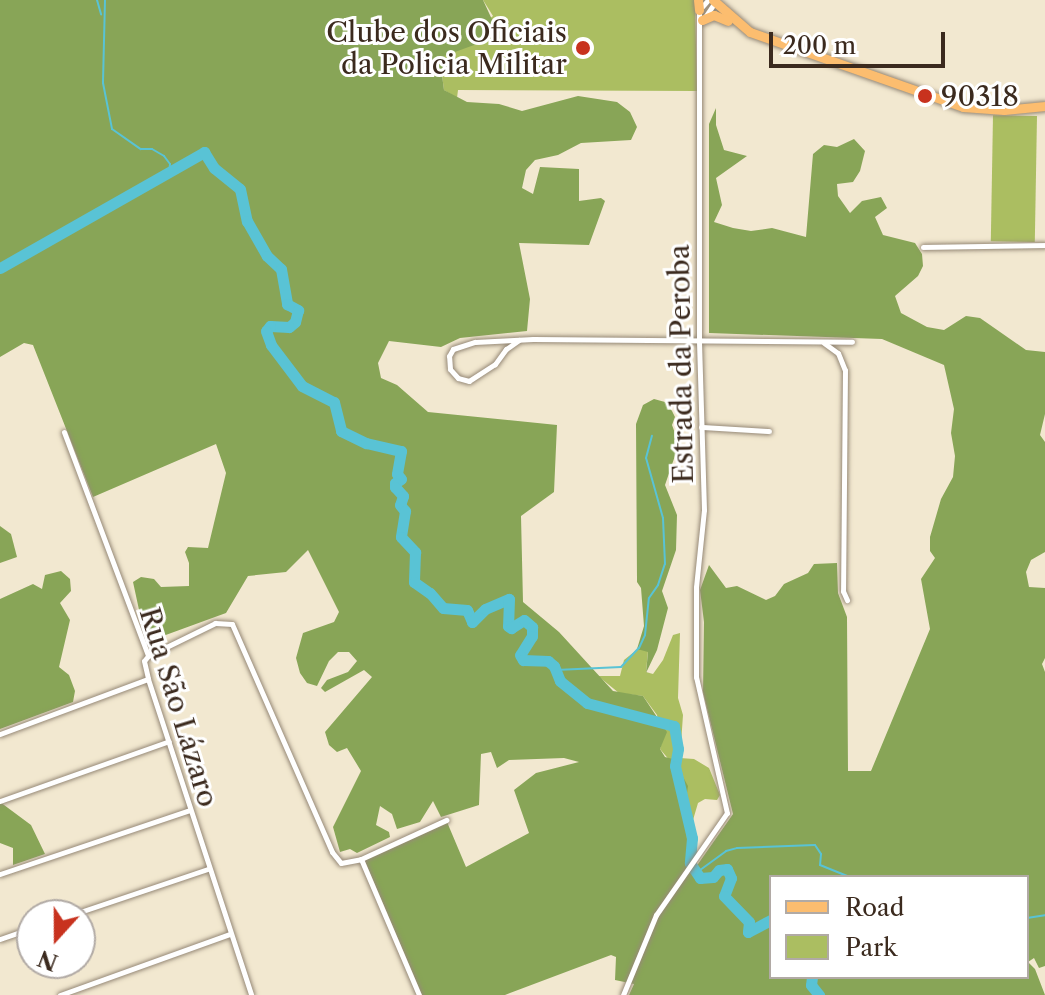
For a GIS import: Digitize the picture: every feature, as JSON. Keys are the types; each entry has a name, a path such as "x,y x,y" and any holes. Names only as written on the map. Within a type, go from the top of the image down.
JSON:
{"main road":[{"path":"712,1 750,32"},
{"path":"702,20 718,16 750,32 963,107 1004,110 1045,106"}],"street":[{"path":"699,32 698,5 712,1"},
{"path":"699,32 712,1"},
{"name":"Estrada da Peroba","path":"623,995 656,915 719,829 728,806 699,694 696,587 704,510 699,341 699,32"},
{"path":"923,247 1045,245"},
{"path":"519,340 506,349 495,364 469,381 458,378 450,369 449,356 463,344 519,340 852,342"},
{"path":"823,342 838,353 845,370 843,591 847,600"},
{"path":"701,427 769,431"},
{"name":"Rua São Lázaro","path":"65,434 148,656 144,661 148,679 251,995"},
{"path":"148,656 221,621 232,624 332,852 341,863 361,859 446,820"},
{"path":"0,734 148,679"},
{"path":"0,801 169,741"},
{"path":"0,874 190,810"},
{"path":"361,859 419,995"},
{"path":"96,907 208,869"},
{"path":"60,995 229,934"}],"green space":[{"path":"0,0 483,0 495,26 485,41 444,56 451,65 442,75 444,90 467,102 499,104 522,111 578,96 617,102 630,112 637,127 631,140 581,143 558,155 535,160 526,170 522,188 533,194 540,167 579,169 579,201 601,198 605,201 589,245 519,243 530,299 527,331 460,338 441,347 389,341 378,363 381,378 397,385 428,412 557,425 554,492 521,516 523,602 559,632 613,691 643,696 667,732 660,749 665,757 673,759 688,786 684,814 691,874 733,814 703,692 704,622 700,590 709,565 726,588 737,586 766,600 775,596 784,584 808,573 814,564 837,563 838,593 847,617 848,771 871,771 930,629 921,579 935,558 930,551 930,537 941,499 953,477 955,456 951,433 954,409 944,365 882,339 709,333 709,124 716,108 716,125 724,150 747,156 716,178 722,205 714,222 733,228 751,231 772,228 806,237 813,154 824,145 837,147 854,139 865,151 860,171 853,182 837,184 838,196 850,213 862,201 881,197 887,208 875,217 883,235 915,243 922,254 923,266 918,276 895,296 901,313 927,327 944,330 966,316 980,318 1026,350 1045,352 1045,414 1040,435 1045,442 1045,552 1031,560 1026,572 1029,587 1045,588 1045,658 1042,664 1045,672 1045,966 1039,968 1034,958 1029,961 1029,875 769,875 769,979 1029,979 1029,963 1035,969 1045,995 629,995 634,984 615,980 616,957 611,955 505,995 422,995 364,859 447,822 466,867 529,833 514,790 536,773 579,762 564,758 509,760 497,768 491,752 481,754 479,805 441,817 433,801 420,822 397,829 392,814 380,806 376,825 389,832 390,837 357,853 350,849 340,852 333,827 361,771 347,748 337,752 329,745 325,732 372,677 364,670 325,692 321,688 327,680 348,672 357,661 349,652 338,652 329,661 317,686 307,683 300,673 296,658 303,633 334,622 339,612 308,550 286,572 248,576 226,613 152,640 144,633 133,582 141,577 154,579 161,587 189,586 189,563 185,552 188,547 208,548 226,473 216,444 93,497 33,345 24,343 0,357"},
{"name":"Clube dos Oficiais da Policia Militar","path":"483,0 695,0 697,91 458,90 457,98 444,90 442,75 451,65 443,56 493,16"},
{"path":"993,115 1037,116 1035,242 991,241"},
{"path":"654,399 665,402 672,411 675,417 672,425 679,444 665,485 677,515 676,550 662,591 668,608 657,650 646,673 648,652 637,649 644,626 641,588 637,582 636,424 643,405"},
{"path":"0,526 11,534 17,557 0,563"},
{"path":"61,571 70,579 71,591 60,603 70,620 59,667 69,675 75,691 73,702 0,729 0,599 33,584 42,589 45,575"},
{"path":"680,633 678,698 683,715 680,758 694,759 709,768 720,795 717,800 705,799 698,803 693,820 697,851 688,864 684,814 687,801 682,775 660,749 662,742 657,715 643,696 619,693 598,676 620,676 624,660 639,648 648,651 646,672 653,674 663,660 673,635"},
{"path":"0,802 31,825 45,854 13,865 13,848 0,843"}],"waterway":[{"path":"97,0 101,14"},
{"path":"105,0 103,83 112,129 141,149 152,149 164,156 170,164 169,174"},
{"path":"0,268 204,152 214,168 240,189 247,221 267,256 281,269 287,304 298,310 295,322 289,327 270,326 266,331 271,345 302,386 334,402 341,431 366,443 401,451 397,474 401,479 395,487 403,496 400,505 405,511 401,537 415,552 414,582 430,593 443,608 467,610 472,622 485,609 509,599 508,626 511,628 524,620 532,627 532,636 520,655 523,660 548,661 554,666 560,681 587,703 674,726 678,749 675,766 692,838 690,863 700,878 713,877 719,870 727,869 731,878 724,896 749,922 748,932 769,921"},
{"path":"556,670 621,667 639,648 645,635 649,598 658,585 665,564 663,518 646,458 652,436"},
{"path":"696,873 726,851 737,848 815,845 821,854 820,865 845,875"},
{"path":"1029,918 1045,915"},
{"path":"812,979 811,985 819,995"}],"place":[{"name":"Clube dos Oficiais da Policia Militar","path":"583,48"},
{"name":"90318","path":"925,96"}]}
